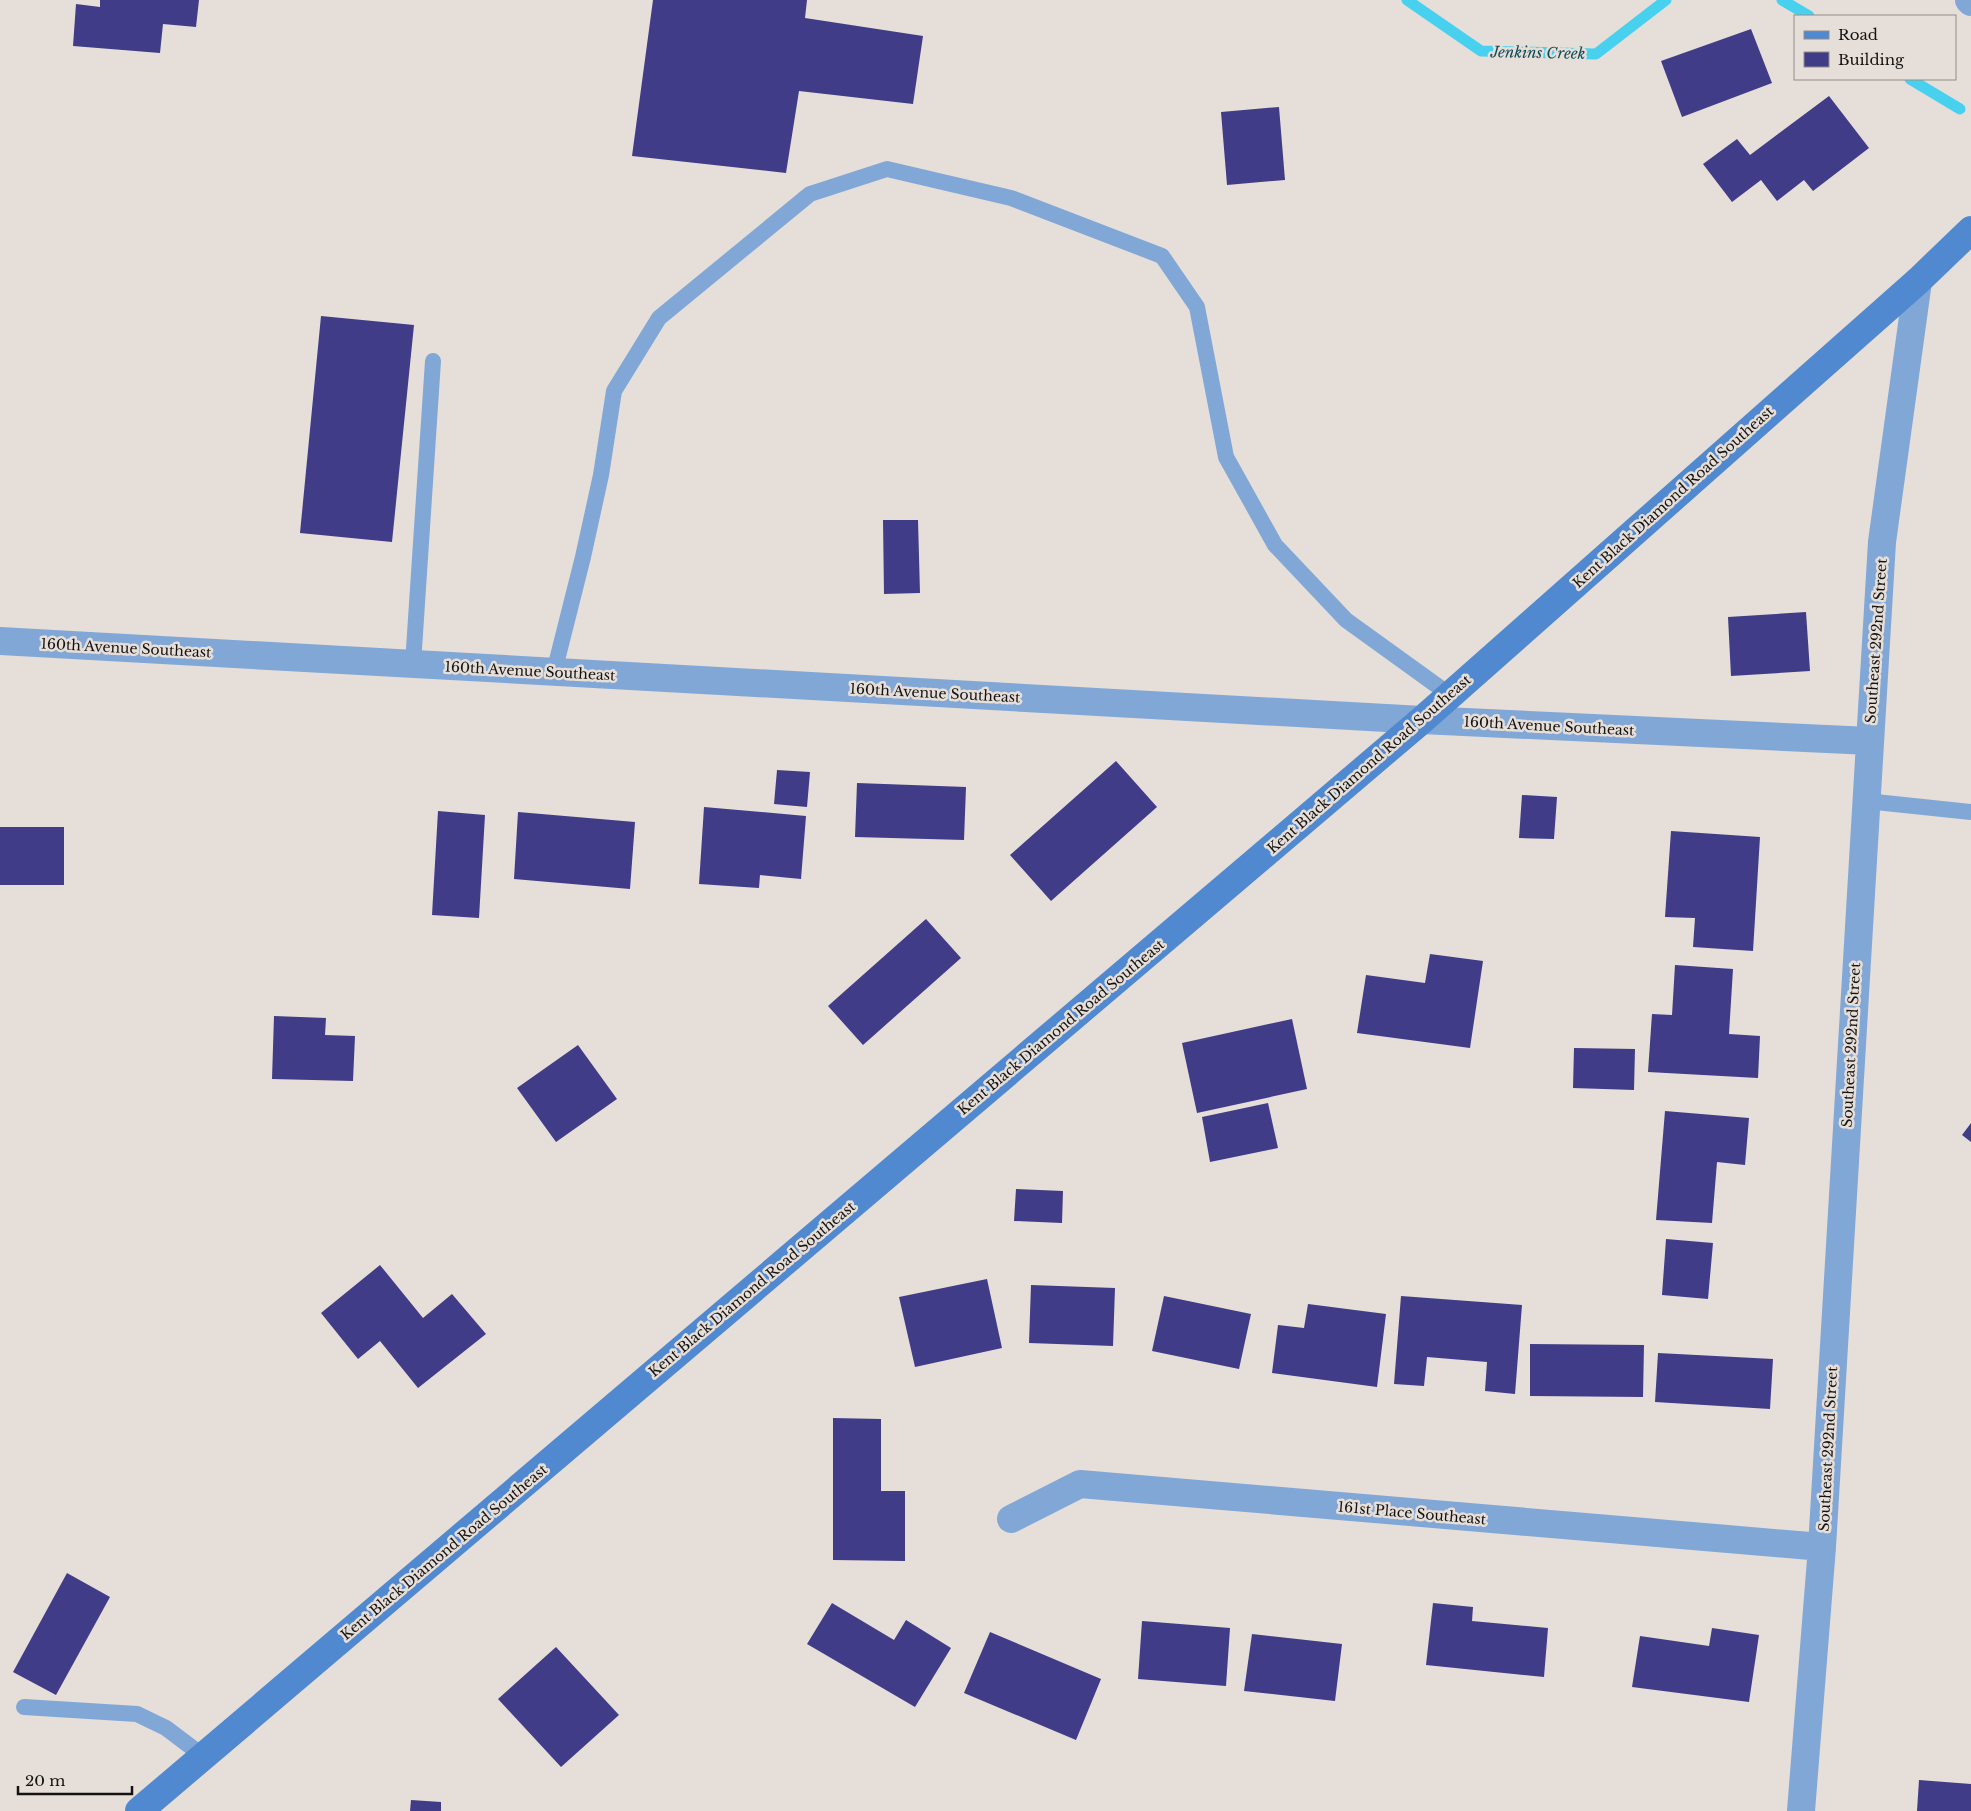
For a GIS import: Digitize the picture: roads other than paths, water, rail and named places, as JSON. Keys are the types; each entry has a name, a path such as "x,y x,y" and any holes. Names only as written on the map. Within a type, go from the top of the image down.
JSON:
{"street":[{"name":"Kent Black Diamond Road Southeast","path":"139,1811 1422,720 1918,281 1971,230"},
{"name":"Southeast 292nd Street","path":"1801,1811 1822,1547 1882,542 1918,281"},
{"name":"160th Avenue Southeast","path":"0,641 1422,720 1870,741"},
{"name":"161st Place Southeast","path":"1011,1519 1080,1484 1822,1547"}],"lane":[{"path":"554,672 599,484 614,391 659,318 810,194 887,169 1010,198 1162,256 1197,307 1226,457 1275,545 1346,620 1450,695"},
{"path":"413,664 433,360"},
{"path":"1866,801 1971,812"},
{"path":"24,1706 137,1714 166,1728 203,1756"}],"waterway":[{"name":"Jenkins Creek","path":"1407,0 1481,51 1596,54 1666,0"},
{"name":"Jenkins Creek","path":"1782,0 1807,15"},
{"name":"Jenkins Creek","path":"1912,80 1960,109"}]}
